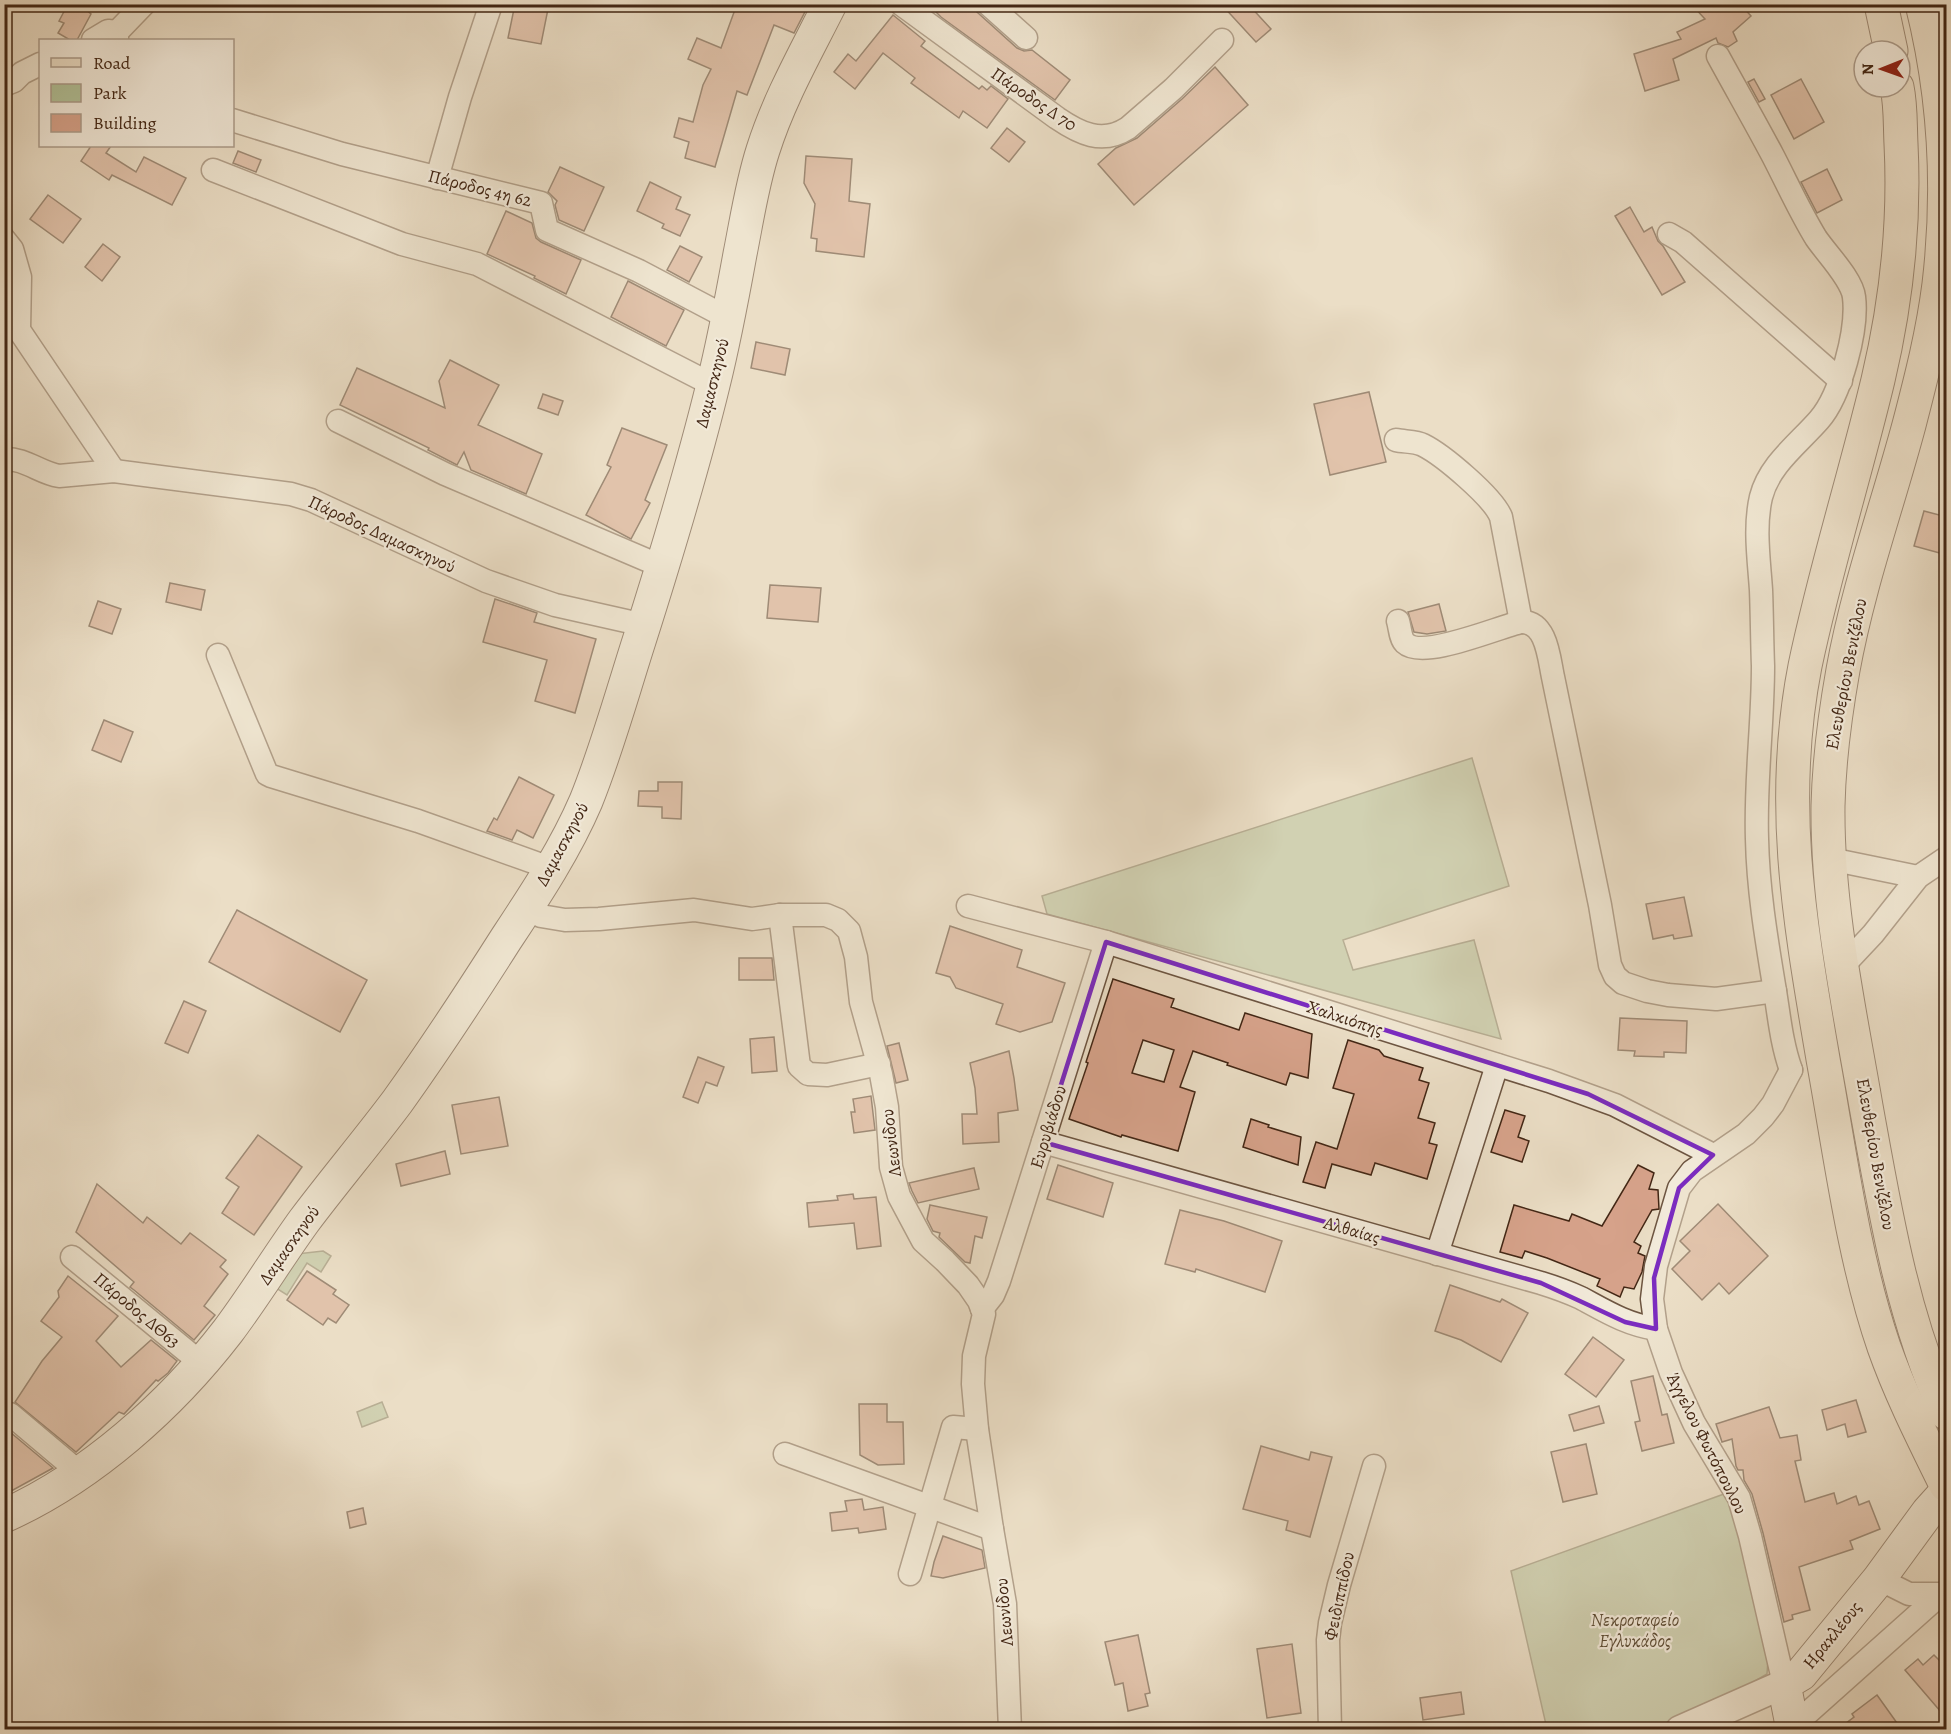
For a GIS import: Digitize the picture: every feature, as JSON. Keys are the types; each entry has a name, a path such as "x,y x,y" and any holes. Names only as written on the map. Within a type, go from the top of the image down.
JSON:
{"main road":[{"name":"Δαμασκηνού","path":"4,1516 33,1504 80,1473 148,1417 169,1398 230,1328 306,1220 396,1103 525,909 575,824 591,786 684,496 713,385 751,196 764,148 780,106 830,4"},
{"path":"1881,4 1888,39"},
{"name":"Ελευθερίου Βενιζέλου","path":"1922,4 1939,81 1944,151 1939,286 1917,393 1870,561 1844,667 1830,754 1828,806 1830,859 1842,967 1877,1168 1901,1285 1917,1341 1947,1413"},
{"name":"Ελευθερίου Βενιζέλου","path":"1899,99 1903,185 1896,277 1879,377 1819,603 1805,666 1793,759 1792,822 1796,887 1804,950 1854,1227 1874,1315 1903,1395 1947,1485"},
{"name":"Ηρακλέους","path":"1784,1684 1801,1674 1879,1579 1928,1512 1947,1492"},
{"path":"1784,1684 1793,1728"}],"street":[{"path":"95,39 108,31 117,36 144,4"},
{"path":"437,178 491,4"},
{"name":"Πάροδος Δ 70","path":"901,4 1057,118 1077,131 1095,136 1109,136 1128,128 1173,89 1222,40"},
{"path":"988,4 1026,38"},
{"path":"1718,56 1808,224 1854,293 1852,332 1836,394 1821,417 1770,476 1762,495 1758,517 1763,717 1756,841 1761,898 1782,1041 1791,1070 1823,1055"},
{"path":"4,85 39,65"},
{"name":"Πάροδος 4η 62","path":"234,121 342,154 541,203 547,230 639,271 728,318"},
{"path":"213,170 402,244 477,264 713,385"},
{"path":"1669,234 1683,242 1841,381"},
{"path":"4,239 12,249 20,277 20,330 114,471"},
{"path":"338,421 445,474 663,567"},
{"path":"1396,441 1421,444 1433,451 1464,476 1497,508 1501,517 1521,622"},
{"name":"Πάροδος Δαμασκηνού","path":"4,459 16,459 51,475 114,471 280,491 299,496 486,581 555,605 644,625"},
{"path":"1398,621 1405,643 1424,648 1457,642 1521,622 1536,627 1543,638 1590,857 1610,965 1615,976 1623,983 1637,988 1716,999 1775,991"},
{"path":"218,655 267,774 417,821 550,868"},
{"path":"1842,967 1873,934 1918,877 1947,858"},
{"path":"1830,859 1918,877"},
{"name":"Χαλκιόπης","path":"968,906 1106,942 1549,1081 1615,1105 1713,1155"},
{"name":"Λεωνίδου","path":"525,909 541,916 565,920 694,910 748,919 780,915 830,916 838,920 849,931 856,957 861,1002 879,1064 885,1097 894,1181 904,1208 922,1241 968,1285 982,1309 984,1318 974,1356 973,1370 977,1429 1005,1604 1010,1730"},
{"path":"780,915 799,1066 808,1074 827,1075 879,1064"},
{"name":"Ευρυβιάδου","path":"982,1309 999,1281 1106,942"},
{"path":"1437,1254 1497,1065"},
{"name":"Άγγελου Φωτόπουλου","path":"1784,1684 1739,1498 1694,1423 1671,1373 1656,1329 1652,1306 1654,1278 1679,1188 1692,1171 1746,1134 1763,1117 1773,1104 1791,1070"},
{"name":"Αλθαίας","path":"1043,1142 1551,1286 1625,1322 1656,1329"},
{"name":"Πάροδος ΔΘ63","path":"72,1257 201,1363"},
{"path":"10,1414 80,1473"},
{"path":"910,1574 953,1427 977,1429"},
{"path":"785,1454 992,1529"},
{"name":"Φειδιππίδου","path":"1330,1730 1328,1640 1330,1623 1338,1585 1374,1466"},
{"path":"1879,1579 1909,1594 1944,1594"},
{"path":"1793,1728 1944,1594"},
{"name":"Ηρακλέους","path":"1680,1730 1784,1684"}],"highlighted area":[{"path":"1106,942 1588,1094 1713,1155 1679,1188 1654,1278 1656,1329 1625,1322 1541,1283 1043,1142"}],"green space":[{"path":"1472,758 1509,886 1343,940 1353,970 1474,940 1501,1039 1047,914 1042,896"},
{"path":"323,1251 331,1256 321,1272 307,1263 287,1295 276,1288 297,1254"},
{"path":"382,1402 388,1417 362,1427 357,1412"},
{"name":"Νεκροταφείο Εγλυκάδος","path":"1724,1494 1738,1521 1768,1659 1767,1674 1721,1701 1652,1729 1547,1729 1511,1571"}],"building":[{"path":"68,4 79,4 91,14 78,39 68,39 58,33 64,23 59,21"},
{"path":"515,4 549,4 541,44 508,38"},
{"path":"737,4 809,4 794,33 774,25 747,95 737,91 715,167 685,158 689,142 674,137 679,118 693,122 703,85 711,69 688,59 697,38 721,48"},
{"path":"928,4 968,4 1017,48 1024,51 1032,50 1070,80 1055,100 941,17"},
{"path":"1221,4 1248,4 1271,29 1256,42"},
{"path":"1691,4 1740,4 1751,16 1733,32 1737,41 1728,47 1718,43 1716,38 1673,59 1679,80 1645,91 1634,54 1681,39 1677,32 1705,19"},
{"path":"893,15 925,41 921,46 979,89 982,86 987,90 991,86 1008,99 987,128 963,111 959,118 911,83 915,78 883,53 855,89 834,72 848,54 856,61"},
{"path":"1215,67 1248,105 1134,205 1098,164 1116,148 1137,138"},
{"path":"1754,79 1765,99 1759,102 1748,82"},
{"path":"1801,79 1824,122 1794,139 1771,95"},
{"path":"1007,128 1025,142 1009,162 991,148"},
{"path":"90,147 110,147 106,153 136,172 144,157 186,178 172,205 112,175 109,180 81,161"},
{"path":"238,151 261,160 256,172 233,163"},
{"path":"806,156 852,159 849,201 870,204 864,257 816,251 817,239 811,238 815,204 804,183"},
{"path":"560,167 604,187 584,231 559,220 555,205 557,201 548,192"},
{"path":"1827,169 1842,200 1817,213 1801,182"},
{"path":"650,182 681,197 676,209 690,215 680,236 662,228 664,224 637,211"},
{"path":"48,195 81,219 63,243 30,219"},
{"path":"1630,207 1644,232 1652,227 1658,241 1685,282 1662,295 1615,216"},
{"path":"506,211 532,223 536,238 541,242 581,260 566,294 534,278 535,276 487,254"},
{"path":"103,244 120,257 102,281 85,267"},
{"path":"680,246 702,257 689,282 667,270"},
{"path":"628,281 684,310 666,346 611,317"},
{"path":"756,342 790,349 785,375 751,368"},
{"path":"450,360 499,385 478,425 542,454 526,494 471,470 464,452 457,465 428,450 429,448 340,405 357,368 445,408 439,381"},
{"path":"1369,392 1386,462 1330,475 1314,404"},
{"path":"543,394 563,401 558,415 538,408"},
{"path":"622,428 667,445 645,500 650,503 631,539 586,515 611,467 607,465"},
{"path":"1924,511 1947,517 1947,555 1914,546"},
{"path":"170,583 205,590 201,610 166,602"},
{"path":"770,585 821,588 818,622 767,618"},
{"path":"495,599 537,613 534,622 596,639 575,713 535,701 547,660 483,642"},
{"path":"98,601 121,609 112,634 89,626"},
{"path":"1439,604 1446,631 1427,634 1414,632 1408,612"},
{"path":"104,720 133,732 121,762 92,750"},
{"path":"519,777 554,795 533,838 517,830 512,840 487,831 494,818 497,820"},
{"path":"658,782 682,782 681,819 662,818 662,807 638,806 639,791 658,791"},
{"path":"1684,897 1692,936 1674,939 1673,935 1653,939 1646,904"},
{"path":"237,910 367,980 340,1032 209,962"},
{"path":"950,926 1022,950 1017,967 1065,983 1052,1022 1020,1032 996,1024 1003,1004 956,988 950,977 936,973"},
{"path":"739,958 772,958 774,980 739,980"},
{"path":"1113,979 1174,999 1171,1007 1239,1030 1245,1013 1312,1034 1308,1078 1290,1073 1286,1085 1193,1051 1180,1087 1195,1092 1178,1151 1122,1135 1121,1137 1069,1119 1088,1063 1086,1062","holes":["1143,1040 1174,1050 1164,1082 1132,1073"]},
{"path":"184,1001 206,1011 188,1053 165,1043"},
{"path":"1620,1018 1687,1021 1686,1053 1664,1052 1664,1057 1634,1056 1635,1051 1618,1050"},
{"path":"774,1037 777,1071 752,1073 750,1039"},
{"path":"1348,1040 1379,1050 1384,1056 1423,1068 1419,1080 1429,1083 1418,1118 1435,1123 1429,1143 1437,1145 1427,1179 1375,1163 1371,1175 1332,1164 1325,1188 1303,1182 1316,1142 1337,1149 1354,1094 1333,1088"},
{"path":"899,1043 908,1080 896,1083 887,1046"},
{"path":"1009,1051 1018,1110 998,1113 999,1142 963,1144 962,1114 977,1114 970,1063"},
{"path":"698,1057 724,1067 717,1086 706,1082 698,1103 683,1097"},
{"path":"871,1096 875,1130 854,1133 851,1112 855,1112 853,1099"},
{"path":"499,1097 508,1146 461,1154 452,1105"},
{"path":"1505,1110 1525,1116 1518,1137 1529,1141 1522,1162 1491,1152"},
{"path":"1251,1119 1301,1137 1298,1165 1243,1147"},
{"path":"258,1135 302,1167 254,1235 222,1213 239,1187 226,1178"},
{"path":"445,1151 450,1174 401,1186 396,1164"},
{"path":"1058,1165 1113,1183 1103,1217 1047,1199"},
{"path":"1638,1165 1654,1173 1649,1189 1658,1190 1659,1209 1652,1210 1634,1242 1641,1246 1638,1253 1645,1256 1642,1272 1634,1289 1624,1287 1620,1297 1597,1286 1600,1279 1547,1258 1525,1251 1522,1258 1500,1252 1514,1205 1569,1221 1572,1214 1602,1226"},
{"path":"974,1168 979,1189 918,1203 909,1183"},
{"path":"97,1184 143,1223 147,1217 181,1244 190,1233 226,1260 220,1267 228,1274 204,1306 215,1315 194,1340 130,1287 134,1282 76,1232"},
{"path":"853,1194 854,1199 876,1197 881,1246 857,1249 854,1223 809,1227 807,1203 838,1200 837,1196"},
{"path":"1718,1204 1768,1256 1729,1294 1719,1283 1702,1300 1672,1269 1690,1251 1680,1241"},
{"path":"930,1205 987,1217 982,1238 975,1236 970,1263 965,1262 939,1237 940,1233 933,1231 927,1219"},
{"path":"1180,1210 1224,1221 1282,1241 1265,1292 1196,1269 1195,1272 1165,1264"},
{"path":"307,1271 336,1290 333,1294 349,1305 336,1323 328,1318 323,1325 287,1300"},
{"path":"68,1276 118,1316 96,1341 121,1367 151,1340 177,1361 168,1373 158,1381 156,1380 124,1414 119,1412 76,1452 15,1402 42,1361 62,1337 41,1321 59,1297 58,1291"},
{"path":"1450,1285 1500,1302 1502,1299 1528,1313 1501,1362 1461,1340 1435,1331"},
{"path":"1593,1337 1624,1360 1596,1397 1565,1374"},
{"path":"1653,1376 1662,1415 1667,1414 1674,1443 1642,1451 1635,1422 1640,1421 1631,1381"},
{"path":"1856,1400 1866,1432 1848,1437 1845,1424 1827,1430 1822,1410"},
{"path":"859,1404 887,1404 887,1422 903,1422 904,1464 878,1465 860,1455"},
{"path":"1599,1406 1604,1423 1574,1431 1569,1415"},
{"path":"1769,1407 1780,1438 1797,1435 1801,1460 1795,1461 1805,1502 1834,1493 1837,1504 1856,1496 1859,1505 1869,1501 1880,1529 1850,1541 1853,1549 1799,1567 1810,1610 1792,1615 1793,1619 1784,1622 1752,1494 1744,1480 1743,1470 1738,1470 1736,1466 1732,1439 1722,1442 1716,1424"},
{"path":"4,1427 53,1468 4,1495"},
{"path":"1586,1444 1597,1494 1563,1502 1551,1452"},
{"path":"1261,1446 1309,1460 1311,1452 1332,1457 1310,1537 1286,1530 1288,1521 1243,1509"},
{"path":"862,1499 864,1510 883,1507 886,1529 859,1533 858,1528 832,1531 830,1513 847,1511 845,1501"},
{"path":"363,1508 366,1524 350,1528 347,1512"},
{"path":"943,1536 982,1550 985,1568 943,1578 931,1576"},
{"path":"1138,1635 1150,1693 1145,1694 1148,1706 1128,1711 1123,1683 1115,1685 1105,1642"},
{"path":"1292,1644 1301,1713 1267,1718 1257,1649"},
{"path":"1947,1653 1947,1719 1905,1670 1918,1659 1923,1665 1934,1655 1939,1660"},
{"path":"1461,1692 1464,1714 1423,1720 1420,1698"},
{"path":"1877,1695 1902,1730 1837,1730 1854,1717 1852,1714"}]}
